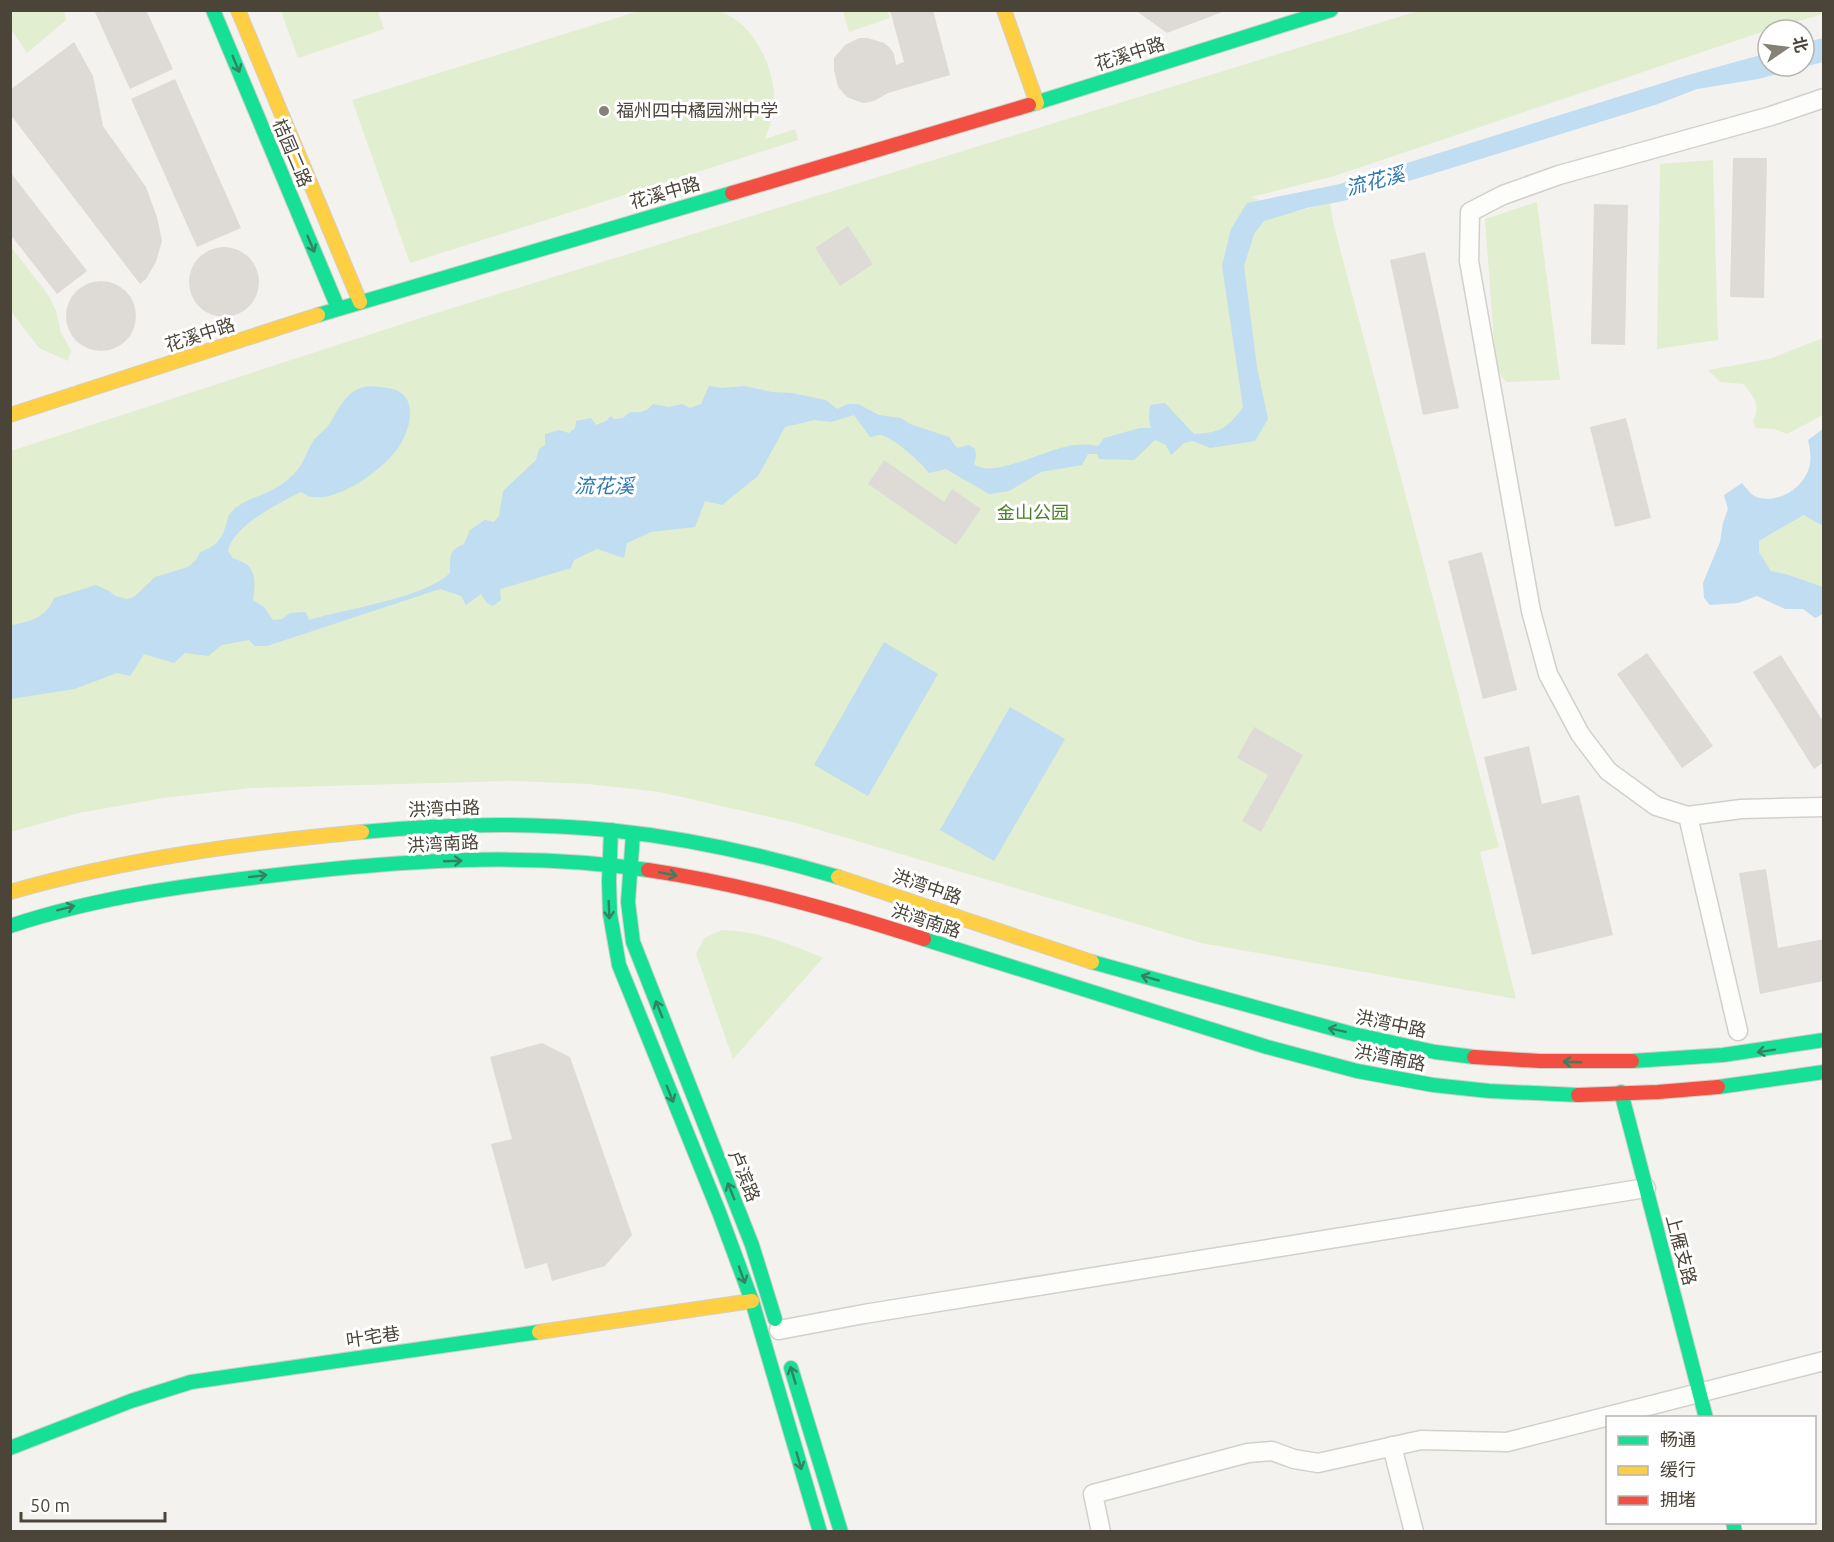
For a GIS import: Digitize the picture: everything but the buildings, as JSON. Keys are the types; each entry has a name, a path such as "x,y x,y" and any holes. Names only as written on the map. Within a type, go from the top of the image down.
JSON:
{"main road":[{"name":"桔园二路","path":"213,10 338,308"},
{"name":"桔园二路","path":"238,10 360,302"},
{"path":"1004,10 1037,103"},
{"name":"花溪中路","path":"10,415 338,308 1037,103 1331,10"},
{"name":"洪湾中路","path":"10,892 67,875 148,858 325,835 464,826 558,826 611,830 757,856 838,877 1069,955 1329,1029 1436,1052 1523,1060 1633,1063 1751,1053 1824,1041"},
{"path":"611,830 609,918 611,938 619,965 719,1212 752,1301 820,1532"},
{"name":"卢滨路","path":"633,834 628,902 633,942 752,1245 841,1532"},
{"name":"洪湾南路","path":"10,926 64,909 164,887 308,871 477,860 556,861 629,868 774,895 1235,1037 1332,1065 1424,1083 1505,1092 1573,1094 1732,1086 1824,1072"},
{"name":"上雁支路","path":"1621,1092 1705,1416"},
{"name":"叶宅巷","path":"10,1448 131,1401 191,1382 752,1301"}],"street":[{"path":"1824,98 1771,116 1558,176 1503,195 1470,213 1469,261 1531,611 1548,674 1581,734 1608,771 1656,806 1688,816 1741,809 1824,807"},
{"path":"1688,816 1738,1031"},
{"path":"782,1341 875,1312 1646,1188"},
{"path":"1101,1532 1093,1494 1248,1453 1272,1451 1294,1460 1318,1463 1421,1440 1507,1442 1699,1391 1824,1361"},
{"path":"1392,1446 1414,1532"}],"green space":[{"path":"642,10 714,10 733,18 744,27 762,51 772,80 774,108 765,139 795,129 798,140 410,263 352,100"},
{"path":"10,11 64,11 66,20 27,53 11,29"},
{"path":"281,11 378,11 384,29 298,58"},
{"path":"843,11 888,11 890,18 849,32"},
{"name":"金山公园","path":"1418,11 1823,11 1823,14 1809,18 1756,18 1756,34 1334,176 1251,197 1294,212 1330,203 1334,226 1499,847 1480,852 1516,999 1201,943 796,823 660,792 588,784 514,781 251,788 163,798 79,813 11,832 11,451 433,314"},
{"path":"1713,160 1718,340 1657,349 1660,164"},
{"path":"1537,202 1560,380 1506,382 1496,368 1485,219"},
{"path":"11,247 49,296 56,311 61,333 71,350 68,361 39,348 11,311"},
{"path":"1823,338 1823,415 1787,434 1774,429 1756,428 1753,421 1756,405 1743,384 1720,382 1708,370 1769,359"},
{"path":"1805,515 1823,526 1823,587 1771,571 1759,552 1759,541"},
{"path":"722,930 762,936 823,958 733,1059 696,954 704,938"}],"water":[{"name":"流花溪","path":"1823,38 1823,62 1816,64 1816,40"},
{"name":"流花溪","path":"1756,56 1756,78 1762,78 1697,89 1658,104 1432,174 1343,201 1307,208 1264,221 1254,234 1244,266 1257,367 1268,419 1255,441 1210,448 1193,441 1184,443 1171,455 1166,445 1155,440 1134,460 1099,459 1097,454 1088,454 1082,465 1041,472 1009,491 989,494 946,469 929,473 914,457 892,440 880,435 870,437 854,415 831,422 814,420 785,427 758,476 722,505 705,501 695,527 651,532 627,543 624,558 597,549 574,560 571,568 500,589 501,600 493,606 487,603 481,594 466,605 461,596 440,589 267,646 255,646 249,640 222,645 208,656 185,653 174,663 144,654 130,676 117,673 74,689 11,699 11,625 37,618 47,610 54,598 96,585 115,596 127,599 134,597 155,577 188,567 196,560 200,552 213,546 219,540 229,515 237,507 275,488 294,474 314,441 328,426 347,397 357,389 370,386 387,388 404,396 408,403 410,419 408,428 393,454 373,473 336,494 311,497 301,492 258,516 239,532 228,551 233,559 247,564 251,569 255,586 253,600 264,607 273,620 282,619 290,613 306,612 309,620 384,602 422,590 438,582 450,573 452,552 464,544 470,530 485,520 494,522 499,516 503,491 536,460 539,449 545,445 545,434 559,430 569,433 575,428 576,421 591,418 596,425 611,416 614,419 623,418 630,412 646,410 653,404 669,407 682,404 690,408 701,404 709,386 722,388 744,386 772,392 792,393 826,400 837,409 848,404 858,404 879,415 901,418 910,424 949,437 957,448 969,445 975,449 974,464 982,468 1018,463 1069,446 1098,446 1104,438 1140,428 1151,428 1150,405 1165,403 1194,434 1217,431 1228,425 1243,407 1222,266 1231,229 1247,203 1340,184 1688,75"},
{"path":"1823,429 1823,526 1804,515 1759,541 1759,552 1771,571 1823,587 1823,614 1815,618 1803,609 1785,609 1757,596 1738,603 1710,605 1704,598 1703,583 1720,542 1728,509 1724,495 1742,483 1752,494 1760,498 1776,498 1790,492 1802,482 1809,468 1811,458 1808,440"},
{"path":"884,642 938,674 868,796 814,765"},
{"path":"1010,707 1065,739 994,861 940,830"}],"traffic: fast":[{"path":"213,10 338,308"},
{"path":"1029,105 1331,10"},
{"path":"318,315 732,193"},
{"path":"362,832 485,825 609,830 725,848 838,877"},
{"path":"611,830 610,914 619,965 719,1212 752,1301 820,1532"},
{"path":"633,834 628,902 633,942 752,1245 775,1319"},
{"path":"10,926 73,908 138,894 235,880 363,866 410,862 506,860 601,864 648,870"},
{"path":"924,939 1267,1047 1357,1071 1433,1085 1489,1091 1578,1095"},
{"path":"1092,962 1349,1033 1435,1052 1474,1057"},
{"path":"1632,1061 1723,1055 1824,1040"},
{"path":"1718,1087 1824,1072"},
{"path":"1621,1092 1705,1416"},
{"path":"10,1448 131,1401 191,1382 539,1332"},
{"path":"791,1368 841,1532"},
{"path":"1733,1524 1735,1532"}],"traffic: slow":[{"path":"238,10 360,302"},
{"path":"1004,10 1037,103"},
{"path":"10,415 318,315"},
{"path":"10,892 141,861 273,841 362,832"},
{"path":"838,877 1092,962"},
{"path":"539,1332 752,1301"}],"traffic: jam":[{"path":"732,193 1029,105"},
{"path":"648,870 788,899 924,939"},
{"path":"1474,1057 1540,1061 1632,1061"},
{"path":"1578,1095 1718,1087"}],"place":[{"name":"福州四中橘园洲中学","path":"604,111"}]}
